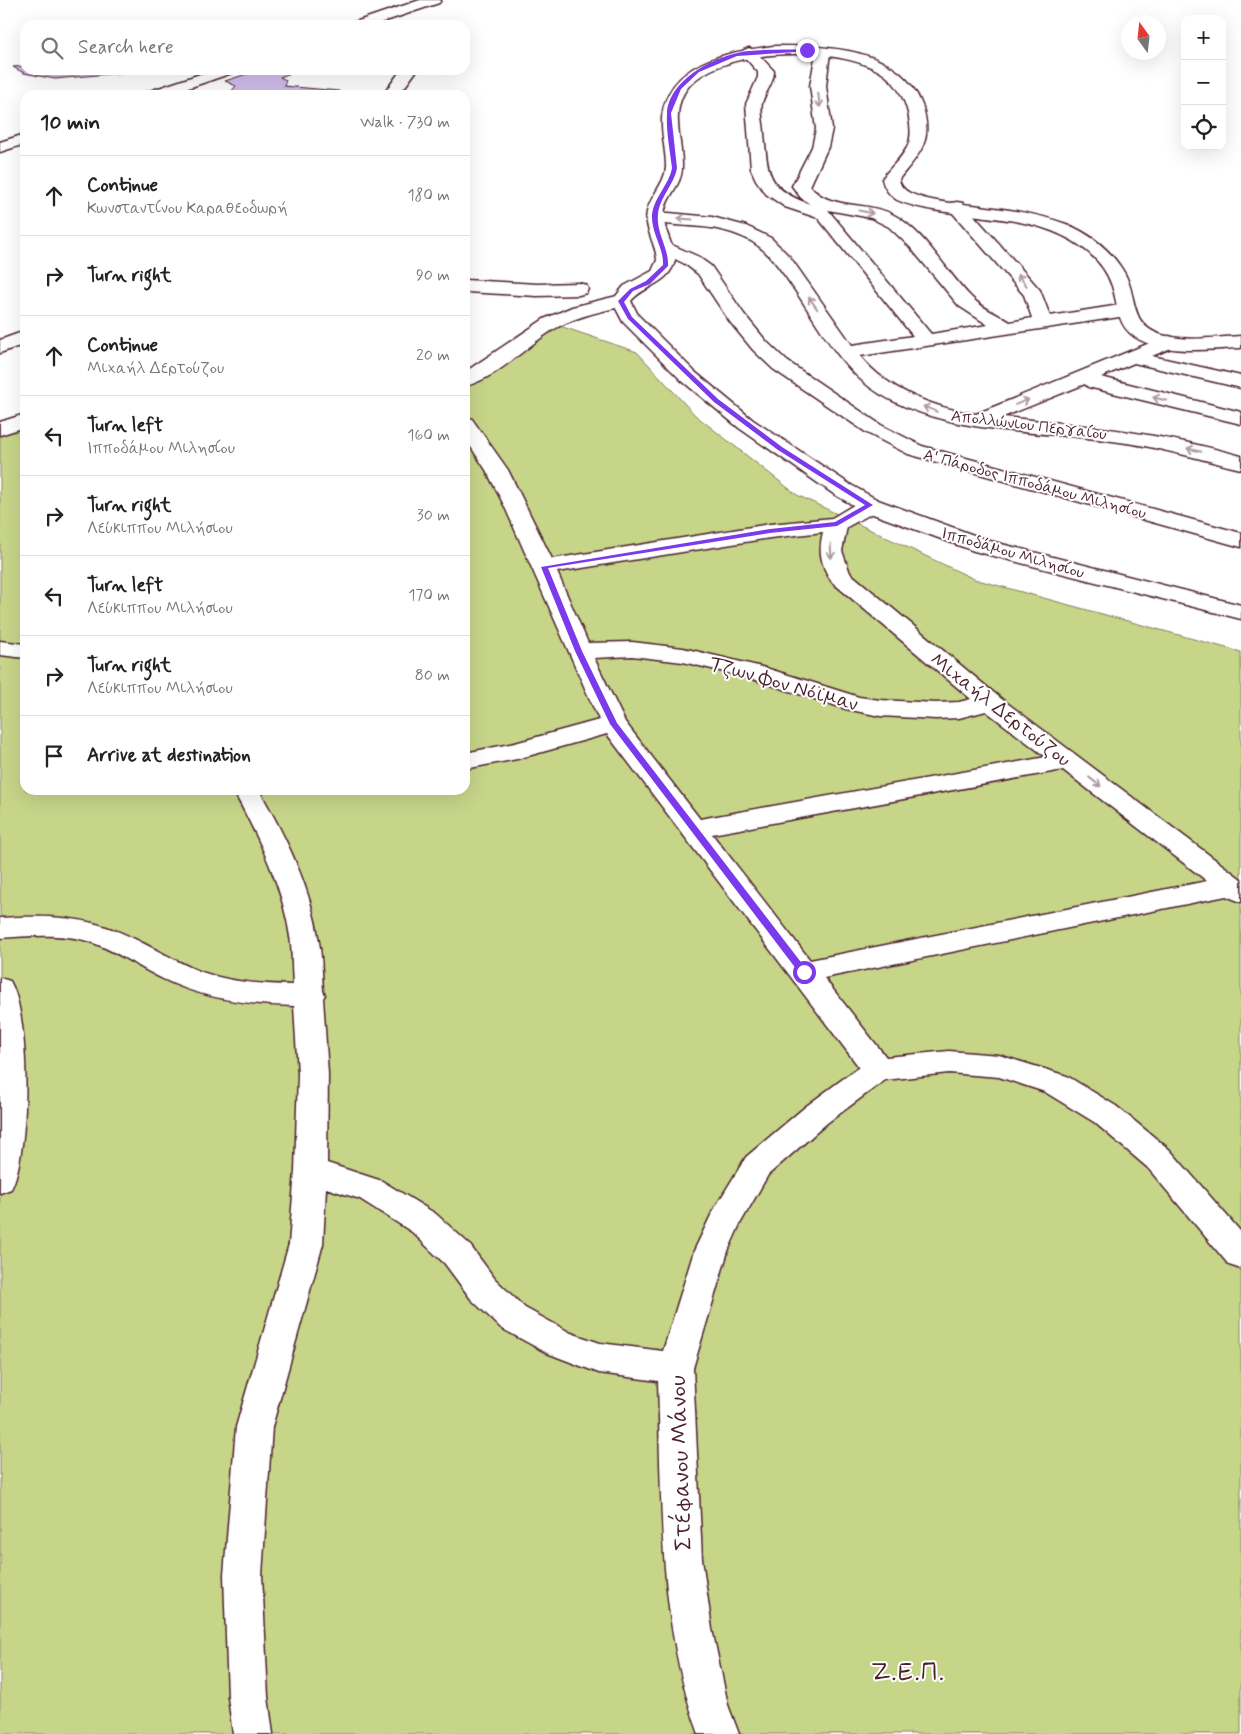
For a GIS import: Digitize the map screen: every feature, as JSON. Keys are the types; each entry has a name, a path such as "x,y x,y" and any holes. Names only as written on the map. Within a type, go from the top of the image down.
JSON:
{"street":[{"path":"375,20 433,0 431,18"},
{"path":"470,378 551,323 579,311 621,301 632,290 648,283 660,273 666,266 655,217 657,205 673,176 674,168 669,113 679,88 688,78 722,59 749,53 784,50 823,52 872,62 882,66 897,77 914,104 918,118 918,134 916,146 890,180 892,187 910,199 1013,215 1049,224 1092,245 1106,258 1122,286 1128,321 1136,329 1148,336 1169,342 1241,342"},
{"path":"823,52 818,86 818,102 824,129 820,147 802,186 804,192 824,203 883,216 899,224 967,303 1007,328"},
{"path":"749,53 766,71 766,77 754,104 759,169 764,180 772,190 791,203 824,214 926,340"},
{"path":"168,90 212,75"},
{"path":"395,90 405,75"},
{"path":"0,147 20,141"},
{"path":"957,207 1008,262 1033,294 1043,323"},
{"name":"Απολλώνιου Περγαίου","path":"655,217 698,220 738,230 764,242 775,251 861,370 876,384 896,395 941,414 977,421 1127,436 1241,463"},
{"name":"Α' Πάροδος Ιπποδάμου Μιλησίου","path":"663,246 691,260 705,270 737,318 760,346 780,365 866,424 915,450 1241,540"},
{"path":"470,286 581,294 621,301"},
{"name":"Ιπποδάμου Μιλησίου","path":"621,301 630,318 716,400 780,448 843,490 870,505 982,546 1241,612"},
{"path":"847,352 1126,310"},
{"path":"0,347 20,339"},
{"path":"977,421 1169,342"},
{"path":"1132,357 1241,382"},
{"path":"1088,375 1094,383 1241,418"},
{"path":"0,429 20,422"},
{"path":"470,431 496,470 544,567 579,651 614,724 692,829 878,1069 949,1062 999,1066 1056,1084 1105,1114 1159,1159 1241,1255"},
{"path":"1221,457 1241,445"},
{"path":"544,567 770,531 837,524 870,505"},
{"name":"Μιχαήλ Δερτούζου","path":"837,524 830,548 832,563 840,577 990,702 1236,890"},
{"path":"0,648 20,650"},
{"name":"Τζων Φον Νόϊμαν","path":"579,651 632,649 683,655 758,673 855,704 880,708 936,711 959,710 990,702"},
{"path":"470,760 517,751 614,724"},
{"path":"692,829 1068,761"},
{"path":"249,795 275,843 296,901 305,942 310,994 313,1074 311,1171 306,1244 254,1427 243,1575 248,1697 253,1734"},
{"path":"804,972 1236,890"},
{"path":"0,928 28,926 66,927 107,937 183,976 217,987 279,996 310,994"},
{"path":"0,988 4,1001 11,1063 9,1126 0,1180"},
{"name":"Στέφανου Μάνου","path":"719,1734 708,1705 692,1630 683,1559 675,1368 711,1250 725,1220 757,1166 816,1115 878,1069"},
{"path":"311,1171 371,1190 424,1223 457,1254 483,1289 513,1318 559,1343 599,1358 675,1368"}],"green space":[{"path":"551,323 637,352 695,415 797,495 974,579 1241,652 1241,1734 0,1734 0,429 20,422 20,795 470,795 470,377"}],"building":[{"path":"34,75 97,75 55,79"},
{"path":"244,75 286,75 280,77 286,80 284,86 328,90 232,90 236,86 225,81"}],"district":[{"name":"Ζ.Ε.Π.","path":"908,1671"}],"route":[{"path":"804,972 692,829 614,724 579,651 544,567 770,531 837,524 870,505 843,490 780,448 716,400 648,337 630,318 621,301 632,290 648,283 666,266 666,258 655,217 657,205 673,176 674,168 669,113 679,88 698,71 722,59 749,53 807,50"}]}
